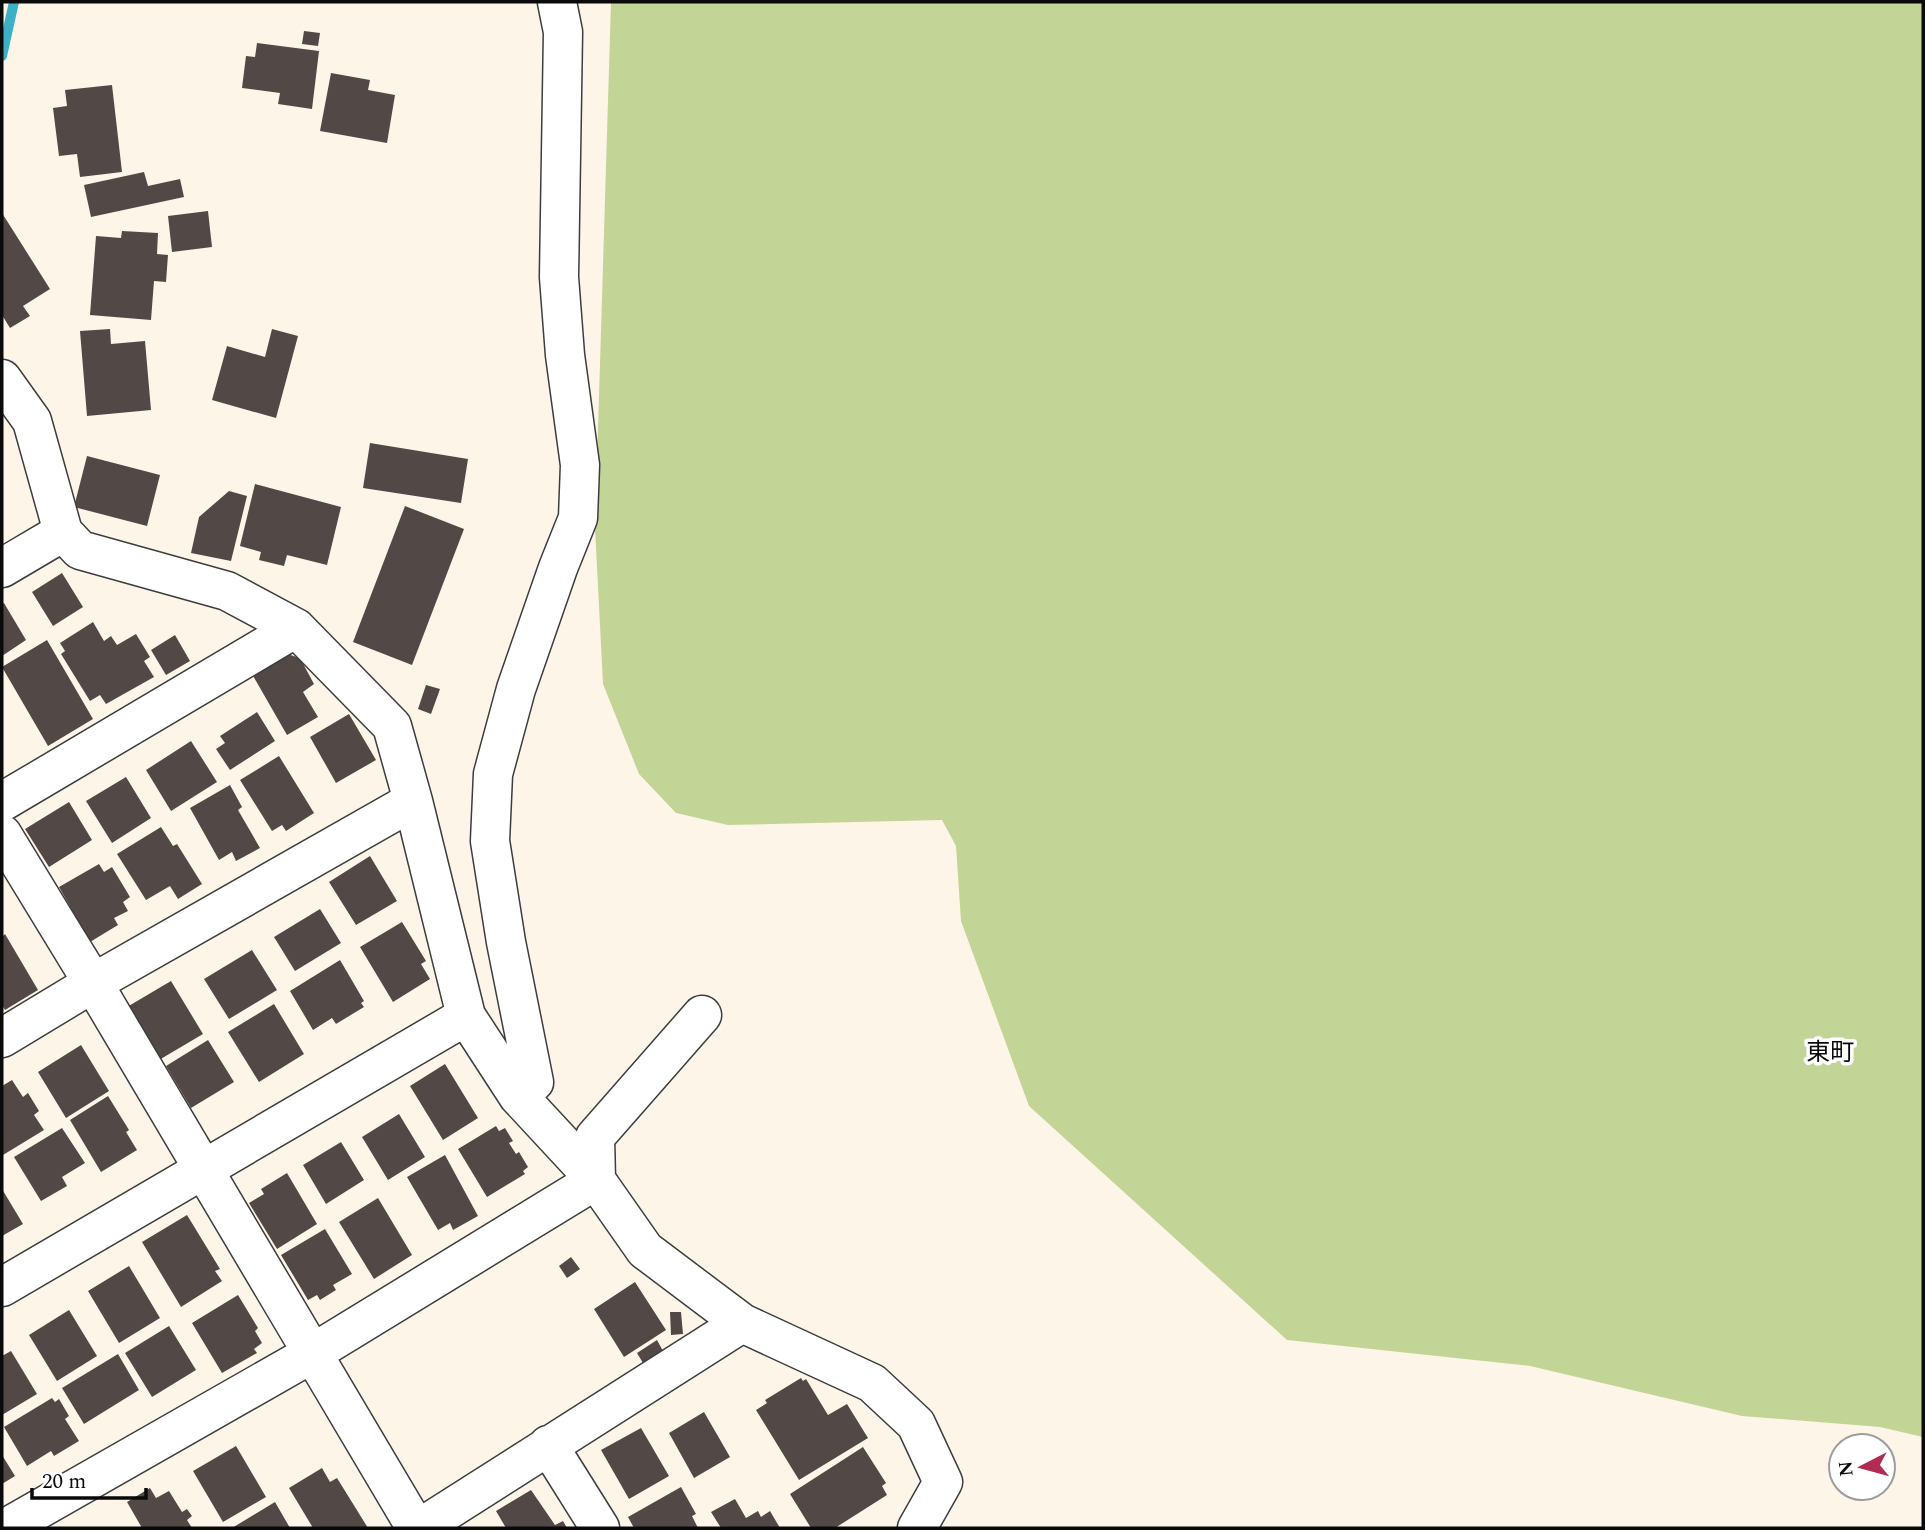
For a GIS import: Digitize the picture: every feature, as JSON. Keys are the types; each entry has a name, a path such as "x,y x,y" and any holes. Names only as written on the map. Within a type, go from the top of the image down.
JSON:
{"street":[{"path":"518,1096 534,1082 506,942 490,841 493,774 516,689 578,518 580,465 565,355 559,277 563,32 557,2"},
{"path":"2,379 32,421 63,532 80,550 227,591 296,628 392,726 466,1016 518,1096 596,1180 645,1250 742,1323 872,1383 916,1424 943,1482 917,1528"},
{"path":"2,568 63,532"},
{"path":"2,802 296,628"},
{"path":"2,1038 93,983 413,801"},
{"path":"2,834 418,1528 742,1323"},
{"path":"596,1180 595,1138 702,1015"},
{"path":"2,1287 466,1016"},
{"path":"6,1528 313,1353 596,1180"},
{"path":"548,1445 600,1528"}],"green space":[{"path":"611,2 1923,2 1923,1437 1880,1427 1742,1416 1530,1366 1287,1340 1029,1106 961,921 956,846 942,820 728,825 676,813 639,774 603,684 595,528"}],"building":[{"path":"304,31 320,33 318,46 302,44"},
{"path":"257,43 319,51 312,109 278,104 280,93 242,88 246,56 255,57"},
{"path":"331,73 370,80 368,90 395,95 387,143 320,131"},
{"path":"112,85 122,172 80,177 77,154 59,156 53,108 67,106 65,90"},
{"path":"144,172 148,186 180,179 184,197 91,217 84,185"},
{"path":"208,211 212,247 172,252 168,216"},
{"path":"2,213 50,289 23,306 30,316 10,328 2,315"},
{"path":"122,231 158,233 157,254 168,255 166,282 154,281 151,320 90,315 96,236 121,238"},
{"path":"110,329 111,344 145,341 151,410 87,416 80,331"},
{"path":"272,329 298,336 276,418 212,400 227,346 265,357"},
{"path":"370,443 468,459 461,503 363,488"},
{"path":"87,456 160,475 147,526 74,507"},
{"path":"255,484 341,507 327,565 287,555 284,566 259,560 261,552 240,546"},
{"path":"229,491 247,496 231,561 191,553 199,517"},
{"path":"405,506 464,529 412,665 353,642"},
{"path":"62,573 83,607 53,626 32,592"},
{"path":"4,603 26,640 2,656 2,604"},
{"path":"93,622 104,641 111,636 117,645 136,634 150,657 144,661 154,677 106,704 100,695 90,701 61,654 65,651 60,643"},
{"path":"175,635 190,661 166,675 151,650"},
{"path":"47,640 93,719 48,746 2,667"},
{"path":"287,654 300,658 314,684 303,692 318,717 287,735 252,674"},
{"path":"426,685 440,689 431,714 418,709"},
{"path":"257,712 275,741 230,770 216,749 225,743 220,736"},
{"path":"349,714 376,760 336,783 310,737"},
{"path":"191,741 217,782 171,811 146,770"},
{"path":"279,756 314,813 286,831 282,825 272,831 240,780"},
{"path":"126,777 151,818 112,843 86,801"},
{"path":"230,785 242,807 238,810 260,848 236,861 232,852 219,860 190,808"},
{"path":"69,802 92,840 49,867 25,829"},
{"path":"161,827 173,846 177,844 202,884 178,899 170,886 146,900 117,854"},
{"path":"370,856 397,901 356,925 329,882"},
{"path":"99,864 104,872 112,867 130,897 123,902 128,911 114,918 118,925 90,942 59,887"},
{"path":"320,909 341,943 295,971 274,937"},
{"path":"402,922 426,961 421,964 430,979 393,1002 360,947"},
{"path":"5,934 38,990 5,1010 2,1005 2,937"},
{"path":"252,950 277,990 229,1019 204,979"},
{"path":"340,960 364,1001 361,1003 364,1007 336,1024 332,1018 313,1030 290,991"},
{"path":"171,981 203,1034 159,1060 127,1007"},
{"path":"274,1004 304,1054 259,1082 228,1032"},
{"path":"208,1040 234,1082 191,1108 166,1066"},
{"path":"81,1045 109,1091 66,1118 38,1072"},
{"path":"445,1064 478,1118 443,1140 410,1086"},
{"path":"12,1080 23,1097 28,1093 39,1111 34,1115 44,1130 3,1155 2,1086"},
{"path":"108,1096 129,1130 126,1132 137,1150 101,1172 70,1120"},
{"path":"399,1114 425,1157 388,1180 362,1137"},
{"path":"496,1126 499,1131 505,1128 513,1141 509,1143 516,1154 519,1152 528,1167 523,1171 525,1174 487,1197 458,1149"},
{"path":"62,1128 85,1163 62,1177 67,1186 41,1201 14,1157"},
{"path":"341,1142 364,1180 326,1204 303,1165"},
{"path":"445,1155 478,1216 453,1230 450,1223 438,1230 407,1177"},
{"path":"287,1173 317,1224 277,1249 249,1203 264,1194 261,1189"},
{"path":"2,1189 23,1224 2,1236"},
{"path":"378,1198 412,1255 374,1279 339,1222"},
{"path":"187,1215 220,1269 215,1271 222,1281 181,1307 142,1242"},
{"path":"325,1229 352,1274 333,1285 336,1290 320,1300 317,1295 308,1300 281,1255"},
{"path":"571,1257 580,1269 567,1278 559,1266"},
{"path":"129,1266 160,1318 119,1343 88,1291"},
{"path":"635,1282 666,1330 624,1357 594,1309"},
{"path":"238,1295 258,1328 255,1331 262,1343 254,1349 257,1353 222,1373 192,1323"},
{"path":"69,1310 97,1356 57,1381 29,1335"},
{"path":"670,1312 681,1312 683,1334 671,1335"},
{"path":"169,1326 196,1370 152,1397 125,1353"},
{"path":"657,1340 663,1351 643,1363 637,1353"},
{"path":"11,1351 37,1394 2,1415 2,1356"},
{"path":"118,1354 139,1390 84,1424 62,1388"},
{"path":"801,1378 803,1381 806,1379 828,1415 847,1404 868,1438 799,1480 756,1410 767,1403 765,1400"},
{"path":"52,1398 55,1402 59,1399 69,1416 65,1419 79,1441 54,1456 51,1451 27,1466 4,1427"},
{"path":"704,1412 730,1457 694,1478 669,1433"},
{"path":"641,1428 669,1476 629,1499 601,1450"},
{"path":"236,1446 266,1497 223,1522 193,1471"},
{"path":"863,1447 886,1483 882,1486 887,1495 835,1528 811,1528 790,1494"},
{"path":"2,1455 15,1476 2,1484"},
{"path":"322,1468 330,1482 337,1478 368,1528 313,1528 289,1488"},
{"path":"681,1487 696,1514 692,1516 698,1528 634,1528 628,1517"},
{"path":"150,1488 156,1498 169,1491 182,1512 187,1509 192,1516 187,1520 192,1528 142,1528 127,1502"},
{"path":"531,1490 555,1525 563,1521 567,1528 506,1528 496,1511"},
{"path":"735,1499 746,1518 758,1511 761,1517 770,1511 780,1528 721,1528 711,1512"},
{"path":"275,1502 290,1528 232,1528"}],"waterway":[{"path":"2,56 14,2"}],"district":[{"name":"東町","path":"1830,1053"}]}
